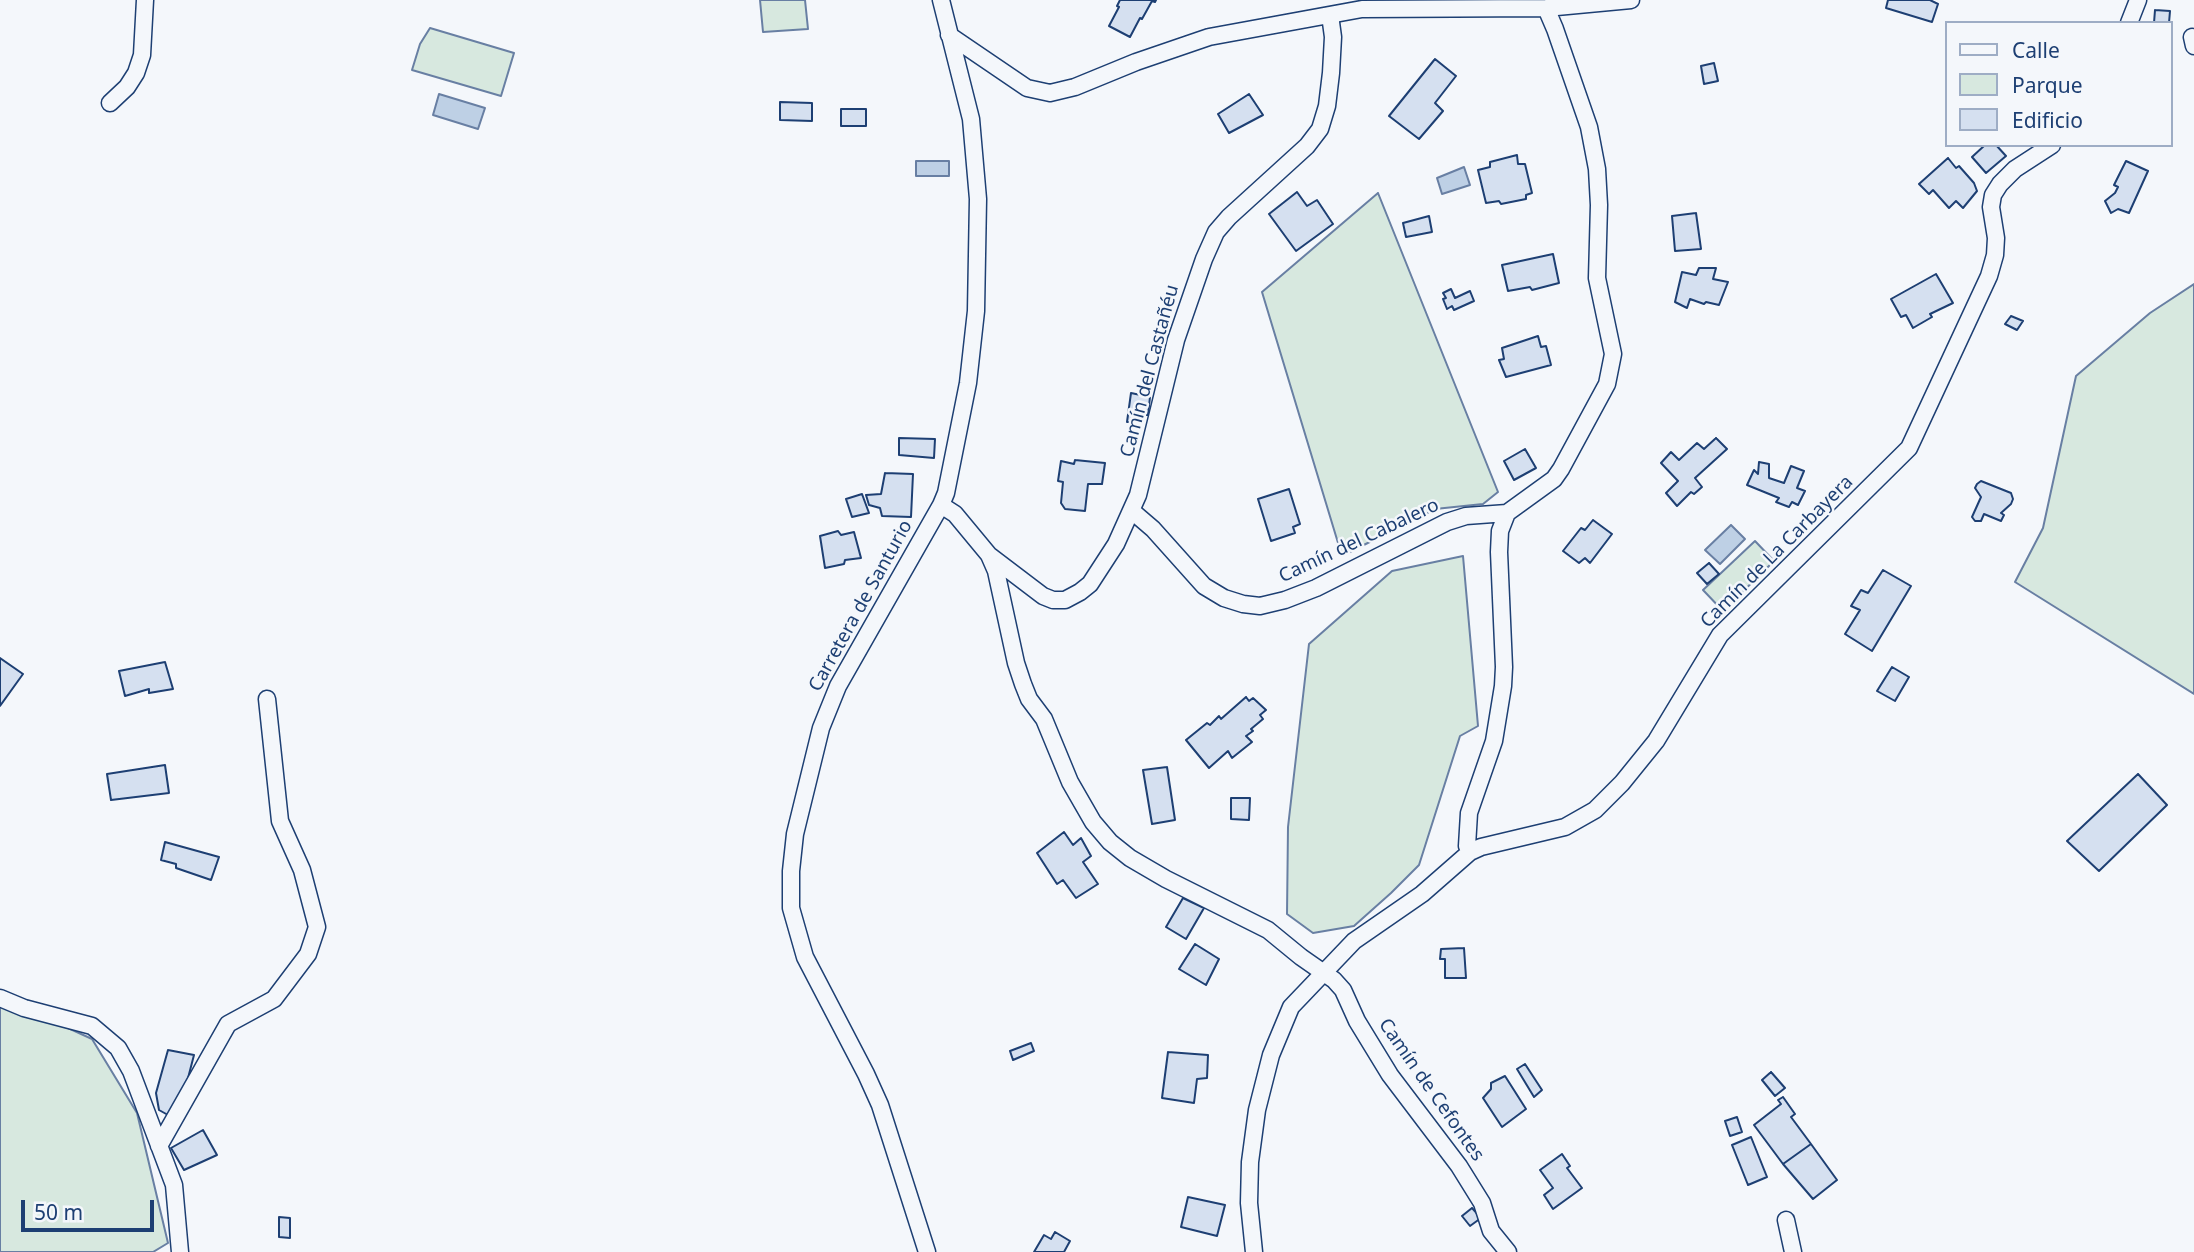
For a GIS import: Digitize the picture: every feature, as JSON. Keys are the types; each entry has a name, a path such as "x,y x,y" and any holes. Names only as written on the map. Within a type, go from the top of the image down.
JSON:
{"street":[{"path":"110,103 127,87 136,73 142,55 145,0"},
{"name":"Carretera de Santurio","path":"927,1252 880,1105 805,957 791,908 791,870 795,834 821,728 838,686 941,506 968,383 976,311 978,199 971,119 941,0"},
{"path":"949,35 1027,88 1050,93 1074,87 1209,37 1362,9 1546,8 1631,0"},
{"path":"2130,21 2137,0"},
{"path":"1471,852 1467,846 1469,813 1493,741 1503,686 1500,531 1507,513 1554,478 1561,468 1607,384 1613,354 1597,278 1597,169 1589,127 1546,8"},
{"name":"Camín del Castañéu","path":"941,506 955,514 989,555 1042,596 1065,600 1090,584 1105,562 1138,495 1176,340 1216,232 1307,146 1320,129 1327,106 1331,73 1333,37 1330,15"},
{"name":"Camín de La Carbayera","path":"1254,1252 1249,1203 1257,1110 1271,1055 1291,1007 1353,941 1422,894 1471,852 1481,847 1565,827 1595,810 1622,783 1656,741 1720,635 1909,448 1989,276 1996,238 1991,207 1993,195 2015,169 2049,147"},
{"name":"Camín del Cabalero","path":"1132,511 1153,529 1204,586 1224,598 1260,606 1285,600 1316,587 1447,522 1466,516 1507,513"},
{"name":"Camín de Cefontes","path":"989,555 996,571 1023,684 1044,719 1070,782 1093,822 1110,842 1130,858 1268,930 1324,972 1343,990 1357,1020 1390,1075 1459,1166 1482,1203 1491,1231 1508,1252"},
{"path":"159,1146 228,1024 274,999 307,954 317,927 302,870 280,821 267,699"},
{"path":"0,998 24,1008 92,1027 118,1048 131,1071 174,1185 180,1252"},
{"path":"1786,1220 1793,1252"}],"green space":[{"path":"760,0 805,0 808,29 763,32"},
{"path":"430,28 514,53 501,96 412,70 420,44"},
{"path":"1378,193 1498,492 1483,504 1435,509 1342,556 1262,292"},
{"path":"2194,284 2194,694 2015,582 2043,528 2076,376 2150,313"},
{"path":"1755,541 1774,561 1723,611 1703,590"},
{"path":"1463,556 1478,726 1460,736 1419,865 1354,926 1313,933 1287,914 1288,827 1309,644 1392,571"},
{"path":"0,997 92,1039 137,1113 168,1243 153,1252 0,1252"}],"water":[{"path":"439,94 485,108 478,129 433,115"},
{"path":"916,161 949,161 949,176 916,176"},
{"path":"1464,167 1470,185 1442,194 1437,178"},
{"path":"1731,525 1745,539 1720,564 1705,550"}],"building":[{"path":"1120,0 1156,0 1152,1 1142,19 1140,18 1130,37 1109,26"},
{"path":"1888,0 1930,0 1938,4 1932,22 1886,8"},
{"path":"2155,10 2170,11 2169,21 2154,21"},
{"path":"1435,59 1456,76 1435,103 1443,111 1419,139 1389,116"},
{"path":"1714,63 1718,81 1704,84 1701,66"},
{"path":"1249,94 1263,115 1229,133 1218,114"},
{"path":"780,102 812,103 812,121 780,120"},
{"path":"841,109 866,109 866,126 841,126"},
{"path":"1983,147 1998,147 2006,156 1986,173 1972,157"},
{"path":"1517,155 1518,164 1525,164 1532,193 1526,195 1526,199 1501,204 1499,201 1486,203 1478,170 1490,167 1490,162"},
{"path":"1948,158 1974,183 1977,191 1963,208 1956,201 1949,208 1933,190 1929,194 1919,184"},
{"path":"2126,161 2148,171 2129,213 2118,209 2111,213 2105,201 2115,193 2118,187 2114,185"},
{"path":"1297,192 1307,206 1317,200 1333,224 1296,251 1269,214"},
{"path":"1696,213 1701,249 1675,251 1672,216"},
{"path":"1429,216 1432,232 1406,237 1403,223"},
{"path":"1553,254 1559,283 1532,290 1530,287 1508,291 1502,265"},
{"path":"1699,268 1716,268 1713,279 1728,282 1719,305 1690,299 1687,308 1675,302 1682,272 1696,275"},
{"path":"1936,274 1953,303 1930,314 1932,317 1913,328 1906,315 1901,317 1891,299"},
{"path":"1451,289 1455,298 1470,291 1474,301 1454,310 1452,306 1447,309 1443,293"},
{"path":"2011,316 2023,321 2017,330 2005,324"},
{"path":"1538,336 1541,347 1546,346 1551,365 1506,377 1499,360 1504,359 1502,348"},
{"path":"1131,393 1150,397 1148,415 1142,415 1138,422 1127,422"},
{"path":"899,438 935,439 934,458 899,455"},
{"path":"1716,438 1727,449 1695,478 1702,487 1694,494 1691,492 1677,506 1666,493 1678,481 1661,463 1671,452 1679,460 1697,443 1704,449"},
{"path":"1525,449 1536,468 1514,480 1504,461"},
{"path":"1075,460 1105,463 1102,484 1088,484 1085,511 1065,509 1061,503 1063,482 1058,481 1061,461 1074,464"},
{"path":"1759,462 1769,464 1769,478 1784,483 1791,466 1804,471 1797,488 1805,491 1798,505 1792,502 1789,507 1776,502 1779,498 1747,485 1754,470 1758,474"},
{"path":"885,473 913,474 911,517 882,516 880,508 869,505 866,495 881,494"},
{"path":"1981,481 2011,493 2013,499 2001,513 2004,515 2001,521 1984,514 1981,521 1975,521 1972,517 1981,497 1975,488"},
{"path":"1289,489 1300,524 1293,527 1295,533 1271,541 1258,499"},
{"path":"862,494 869,513 852,517 846,499"},
{"path":"1593,520 1612,534 1590,563 1585,558 1579,563 1563,551 1581,528 1585,530"},
{"path":"838,531 841,535 854,532 861,558 845,560 844,564 825,568 820,536"},
{"path":"1709,563 1719,574 1707,584 1697,573"},
{"path":"1883,570 1911,586 1872,651 1845,634 1860,610 1851,606 1861,590 1868,593"},
{"path":"0,658 23,674 0,706"},
{"path":"165,662 173,689 149,693 149,689 125,696 119,671"},
{"path":"1892,667 1909,677 1895,701 1877,691"},
{"path":"1246,697 1249,701 1253,698 1266,710 1260,715 1263,719 1246,736 1252,742 1232,758 1228,751 1209,768 1186,740 1207,723 1210,725 1219,716 1221,719"},
{"path":"165,765 169,793 111,800 107,774"},
{"path":"1167,767 1175,820 1152,824 1143,770"},
{"path":"2138,774 2167,805 2099,871 2067,841"},
{"path":"1231,798 1250,798 1249,820 1231,819"},
{"path":"1064,832 1073,845 1081,838 1091,856 1083,862 1098,884 1076,898 1063,880 1057,884 1037,853"},
{"path":"165,842 219,857 211,880 161,860"},
{"path":"1183,898 1204,908 1186,939 1166,927"},
{"path":"1195,944 1219,959 1206,985 1179,969"},
{"path":"1464,948 1466,978 1445,978 1445,959 1440,959 1441,949"},
{"path":"1031,1043 1034,1051 1013,1060 1010,1051"},
{"path":"168,1050 194,1055 187,1082 168,1115 159,1110 156,1093"},
{"path":"1168,1052 1208,1055 1207,1078 1197,1079 1194,1103 1162,1098"},
{"path":"1525,1064 1542,1090 1534,1097 1517,1069"},
{"path":"1771,1072 1785,1088 1775,1096 1762,1080"},
{"path":"1505,1076 1526,1109 1502,1127 1483,1098 1491,1089 1491,1083"},
{"path":"1783,1097 1795,1114 1791,1117 1811,1144 1783,1164 1754,1125 1781,1104 1778,1100"},
{"path":"1737,1117 1742,1132 1730,1136 1725,1121"},
{"path":"203,1130 217,1155 184,1170 171,1148"},
{"path":"1751,1137 1767,1177 1748,1185 1732,1145"},
{"path":"1811,1144 1837,1180 1813,1199 1783,1164"},
{"path":"1562,1154 1570,1166 1567,1168 1582,1188 1553,1209 1544,1195 1553,1188 1540,1170"},
{"path":"1188,1197 1225,1205 1217,1236 1181,1227"},
{"path":"1472,1208 1481,1218 1470,1226 1462,1216"},
{"path":"279,1217 290,1218 290,1238 279,1237"},
{"path":"1055,1232 1070,1241 1064,1252 1034,1252 1044,1235 1051,1239"}]}
